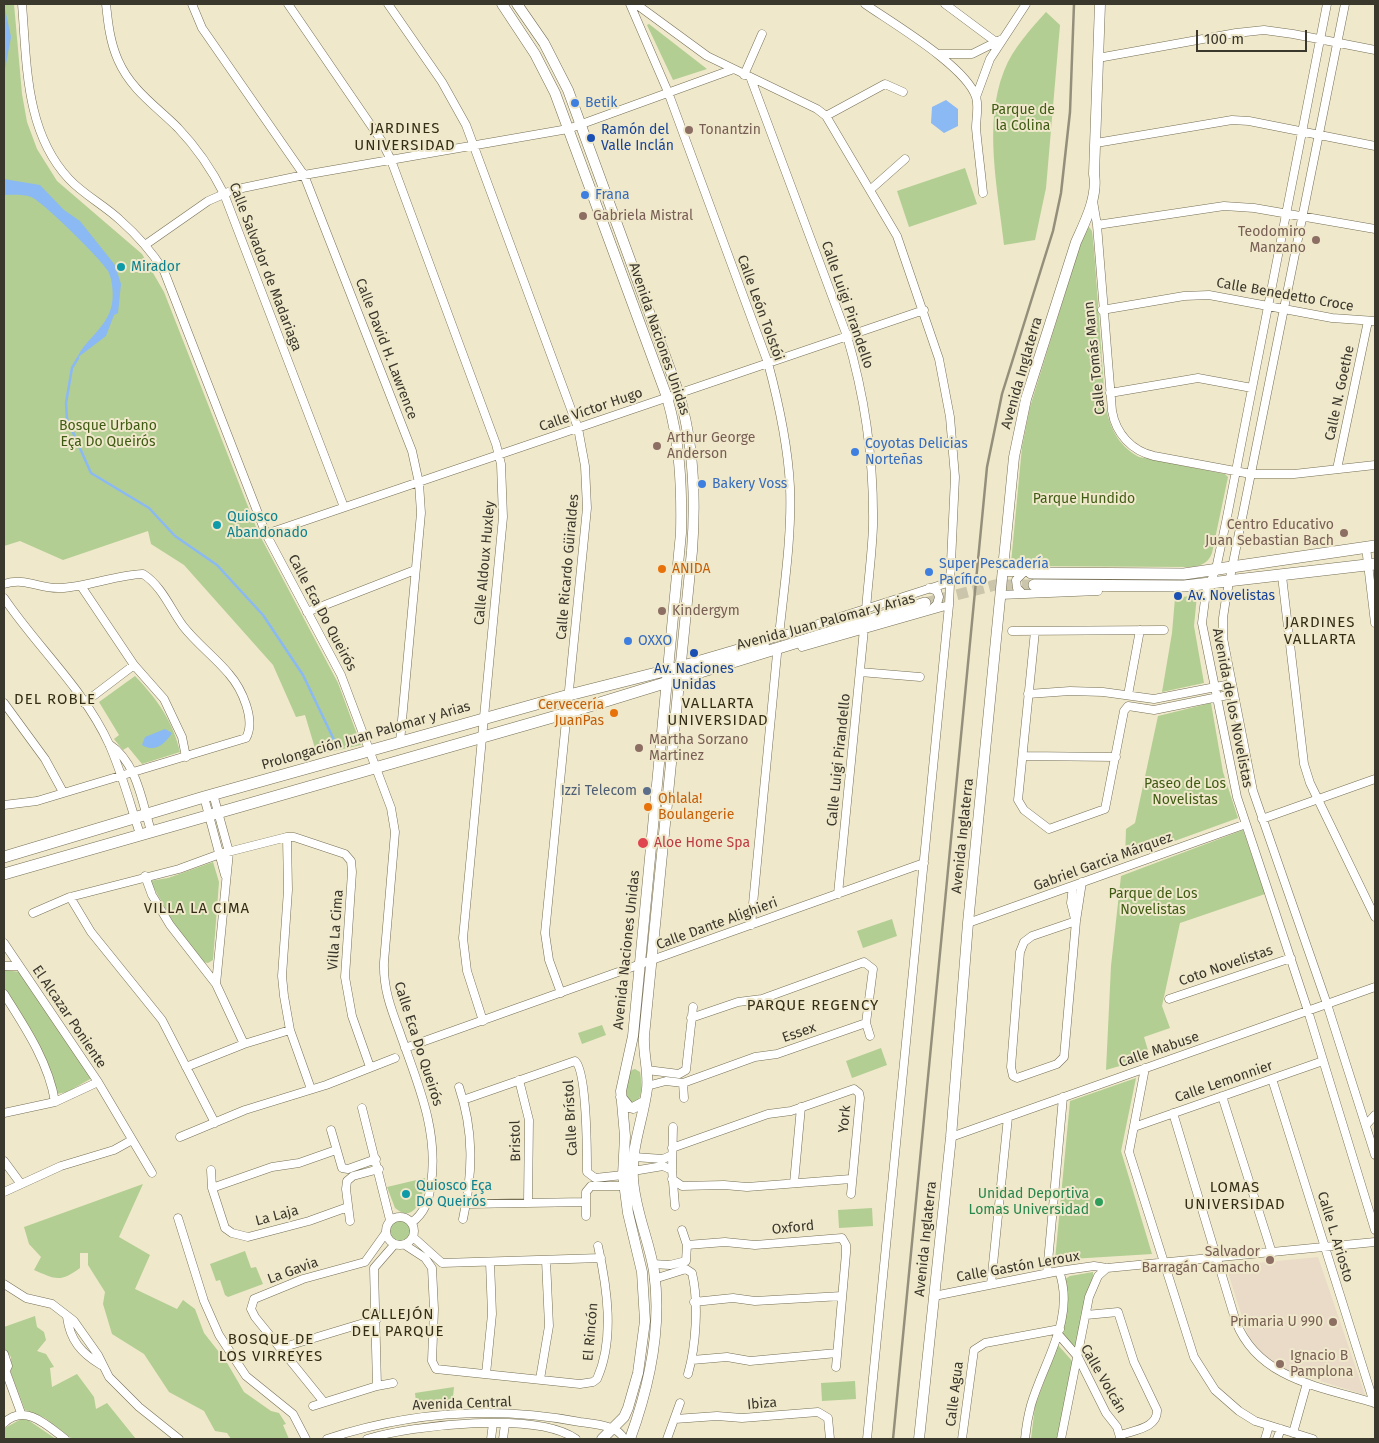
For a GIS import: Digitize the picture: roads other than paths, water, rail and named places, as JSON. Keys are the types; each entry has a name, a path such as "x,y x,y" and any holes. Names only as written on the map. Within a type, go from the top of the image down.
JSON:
{"main road":[{"path":"1027,572 1170,574 1371,547"},
{"path":"1034,585 1184,586 1372,565"},
{"name":"Avenida Juan Palomar y Arias","path":"738,650 762,647 928,599"},
{"name":"Avenida Juan Palomar y Arias","path":"732,663 928,599"},
{"name":"Prolongación Juan Palomar y Arias","path":"4,857 209,796 569,694 680,667 738,650"},
{"path":"4,874 567,713 732,663"}],"street":[{"name":"Calle Eca Do Queirós","path":"22,4 30,95 36,121 44,142 70,180 120,219 145,245 164,271 266,534 341,675 391,808 395,825 384,962 385,984 428,1114 433,1146 433,1171 429,1198 423,1212 412,1223"},
{"name":"Calle Salvador de Madariaga","path":"106,4 112,44 125,74 147,102 177,128 193,146 212,172 224,194 344,507"},
{"name":"Calle David H. Lawrence","path":"192,4 202,28 304,175 412,452 419,483 421,512 400,742"},
{"name":"Calle Aldoux Huxley","path":"288,4 381,140 391,160 499,454 504,517 463,938 467,972 483,1020"},
{"name":"Calle Ricardo Güiraldes","path":"388,4 442,82 475,146 578,428 585,466 587,508 545,933 549,960 561,993"},
{"name":"Avenida Naciones Unidas","path":"502,4 542,67 568,128 667,397 679,454 682,508 668,670 633,1036 626,1063 621,1096 625,1136 623,1175 629,1186 652,1264 656,1327 644,1395 630,1439"},
{"name":"Avenida Naciones Unidas","path":"518,4 556,65 581,125 679,394 690,439 694,502 644,1036 647,1086 638,1125 633,1171 629,1186 642,1272 645,1321 638,1373 628,1408 624,1417 602,1439"},
{"name":"Calle León Tolstói","path":"630,4 668,92 768,363 778,400 790,488 789,534 778,636"},
{"path":"636,4 676,35 731,70 817,109 826,116 897,236 924,310 939,359 950,417 955,477 949,605 868,1439"},
{"path":"865,4 938,54 964,77 976,98"},
{"path":"945,4 1000,40"},
{"path":"983,193 976,126 976,98 990,59 1000,40 1026,4"},
{"name":"Avenida Inglaterra","path":"1076,242 1077,231 1094,174 1100,4"},
{"name":"Avenida de los Novelistas","path":"1327,4 1236,471 1216,569 1208,584 1204,601 1202,623 1237,797 1308,1011 1375,1230"},
{"name":"Avenida de los Novelistas","path":"1344,4 1223,618 1223,638 1253,791 1327,1004 1375,1155"},
{"path":"1098,58 1236,33 1264,30 1375,50"},
{"path":"747,77 762,34"},
{"path":"938,54 955,56 972,54 1000,40"},
{"path":"952,67 949,61 955,56"},
{"path":"145,245 202,205 224,194 304,175 475,146 581,125 731,70"},
{"name":"Calle Luigi Pirandello","path":"747,77 847,336 861,392 871,468 873,524 866,610"},
{"path":"826,116 885,84 903,92"},
{"path":"1096,142 1232,120 1249,121 1375,146"},
{"path":"870,190 905,159"},
{"name":"Avenida Inglaterra","path":"919,1439 951,1137 968,923 1002,572 1020,427 1076,242 1092,200 1096,184 1094,174"},
{"name":"Calle Tomás Mann","path":"1092,200 1097,225 1102,310 1115,424 1125,439 1137,450 1154,456 1251,474"},
{"path":"1097,225 1211,207 1239,206 1375,230"},
{"name":"Calle Benedetto Croce","path":"1102,310 1184,296 1209,295 1340,319 1372,321"},
{"name":"Calle Víctor Hugo","path":"266,534 924,310"},
{"name":"Calle N. Goethe","path":"1338,469 1372,321"},
{"path":"1110,393 1198,378 1252,388"},
{"path":"1251,474 1294,474 1375,465"},
{"path":"1371,547 1375,623"},
{"path":"307,612 415,570"},
{"path":"1002,572 1027,572"},
{"path":"1022,593 1018,588 1016,580 1027,572"},
{"path":"4,584 16,580 58,588 81,586 143,574 155,584 196,642 230,674 246,708 250,726 246,738 37,801 4,805"},
{"path":"1282,576 1304,764 1318,800 1375,917"},
{"name":"Avenida Juan Palomar y Arias","path":"732,663 777,654 864,629 928,599 950,582"},
{"path":"81,586 134,665 154,686 171,710 182,737 186,757"},
{"path":"1000,594 1149,590 1184,586"},
{"path":"4,598 24,628 61,670 109,744 146,832"},
{"name":"Avenida Juan Palomar y Arias","path":"738,650 866,610 928,599 949,605"},
{"name":"Calle Luigi Pirandello","path":"838,894 864,629"},
{"path":"1128,695 1140,630"},
{"path":"1012,631 1164,630"},
{"path":"1035,631 1018,800 1020,806 1050,829 1105,809 1124,711 1128,706 1154,710 1233,694"},
{"path":"751,925 777,654"},
{"path":"84,703 134,665"},
{"path":"860,672 920,677"},
{"path":"1028,694 1070,691 1128,695 1154,699 1231,684"},
{"path":"4,702 46,759 63,792"},
{"path":"109,744 116,748 133,772 140,816"},
{"path":"1023,756 1116,757"},
{"path":"1262,819 1375,779"},
{"path":"209,796 225,875"},
{"path":"213,813 229,852 225,875 216,984"},
{"name":"Gabriel Garcia Márquez","path":"968,923 1246,824"},
{"path":"287,837 288,890 282,976 290,1030 311,1089"},
{"name":"Villa La Cima","path":"33,912 70,897 145,876 179,869 220,854 287,837 294,837 341,852 349,857 352,872 345,965 346,989 352,1016 370,1067"},
{"name":"Calle Dante Alighieri","path":"405,1048 924,863"},
{"path":"145,876 152,895 170,925 216,984 244,1044"},
{"path":"1076,921 1032,936 1024,942 1020,952 1011,1067 1013,1076 1017,1078 1057,1064 1064,1057 1076,921 1082,882"},
{"path":"1073,886 1071,903 1076,921"},
{"path":"70,897 91,932 151,1004 169,1032 215,1123"},
{"name":"El Alcazar Poniente","path":"4,943 98,1082 152,1174"},
{"name":"Coto Novelistas","path":"1169,998 1291,958"},
{"path":"691,1018 738,1002 762,999 861,962 868,963 872,969 866,1023 870,1036"},
{"name":"El Alcazar Poniente","path":"4,966 19,966"},
{"name":"Calle Mabuse","path":"951,1137 1375,987"},
{"path":"4,994 44,1064 52,1083 55,1102"},
{"path":"626,1063 638,1060 646,1068 679,1074 684,1072 693,1007"},
{"name":"Essex","path":"647,1086 666,1081 683,1083 755,1057 777,1054 866,1023"},
{"path":"186,1067 244,1044 290,1030"},
{"path":"180,1137 245,1110 311,1089 395,1058"},
{"name":"Calle Lemonnier","path":"1134,1127 1323,1061"},
{"name":"Calle Brístol","path":"519,1080 572,1062 577,1063 582,1075 587,1129 586,1172 595,1178 623,1175"},
{"path":"1145,1068 1130,1152 1187,1341 1203,1374 1215,1390 1239,1411 1255,1421 1312,1439"},
{"name":"Calle L. Ariosto","path":"1272,1079 1375,1403"},
{"path":"464,1100 519,1080"},
{"name":"Bristol","path":"519,1080 529,1120 528,1203"},
{"name":"El Alcazar Poniente","path":"4,1113 55,1102 98,1082"},
{"path":"683,1083 684,1098"},
{"path":"459,1087 464,1100 471,1141 471,1172 463,1219"},
{"name":"York","path":"634,1157 663,1159 672,1151 768,1114 791,1111 854,1089 859,1093 851,1194"},
{"path":"621,1096 629,1107 633,1108 644,1102"},
{"path":"1222,1096 1272,1253"},
{"path":"1047,1273 1063,1097"},
{"path":"794,1183 801,1107"},
{"path":"362,1108 379,1169 390,1220 386,1226 388,1241 394,1245 405,1245 413,1237"},
{"path":"1173,1113 1236,1322 1249,1347 1264,1363 1276,1370 1307,1383 1375,1403"},
{"path":"1366,1125 1375,1115"},
{"path":"991,1284 1008,1117"},
{"path":"674,1127 672,1179 675,1206"},
{"path":"331,1130 340,1165 345,1170 376,1160"},
{"path":"4,1192 61,1166 114,1150 132,1140"},
{"path":"212,1188 272,1168 298,1163 336,1150"},
{"path":"4,1161 21,1184"},
{"path":"633,1171 663,1166 672,1170"},
{"path":"350,1221 347,1181 353,1176 379,1169"},
{"name":"La Laja","path":"211,1170 212,1188 225,1228 232,1234 248,1237 309,1221 348,1207"},
{"path":"672,1179 682,1186 724,1185 747,1187 851,1179"},
{"path":"586,1216 586,1192 588,1188 594,1184 629,1186"},
{"path":"466,1204 586,1202"},
{"path":"178,1218 204,1300 219,1335 246,1376 293,1414 306,1439"},
{"path":"390,1220 404,1218 412,1223 413,1237 442,1263 601,1258"},
{"path":"652,1264 683,1264 688,1257 687,1245 682,1230"},
{"name":"La Gavia","path":"323,1401 255,1317 251,1309 254,1299 303,1278 365,1262 386,1234"},
{"name":"Oxford","path":"687,1245 724,1242 755,1245 842,1238 846,1245 836,1367"},
{"name":"Calle Gastón Leroux","path":"934,1296 1047,1273 1094,1266 1107,1268 1217,1259 1375,1242"},
{"path":"377,1386 374,1268 394,1245"},
{"name":"El Rincón","path":"405,1245 425,1258 432,1268 434,1367 442,1371 580,1384 593,1382 597,1379 605,1345 607,1313 598,1246"},
{"path":"540,1379 549,1326 546,1260"},
{"path":"486,1374 492,1314 490,1262"},
{"path":"1061,1439 1092,1288 1098,1276 1107,1268"},
{"path":"654,1279 689,1270 693,1278 695,1330 692,1360 688,1374"},
{"path":"1025,1439 1032,1403 1059,1331 1065,1300 1059,1271"},
{"path":"4,1284 26,1298 52,1304 74,1321 98,1356 101,1365 109,1377 139,1407 179,1439"},
{"path":"694,1302 733,1298 755,1302 842,1296"},
{"path":"1086,1315 1118,1312 1134,1362 1157,1410 1156,1419 1150,1425 1120,1437"},
{"path":"67,1317 73,1340 89,1358 101,1365"},
{"path":"281,1348 376,1319"},
{"name":"Calle Volcán","path":"1059,1331 1078,1357 1120,1437"},
{"name":"Calle Agua","path":"962,1439 974,1350 986,1343 1059,1331"},
{"path":"692,1360 727,1358 750,1360 837,1353"},
{"path":"4,1354 8,1360 5,1373 21,1413"},
{"path":"313,1406 323,1401 393,1383"},
{"path":"1293,1433 1307,1383"},
{"path":"667,1439 680,1403"},
{"name":"Avenida Central","path":"327,1439 338,1438 384,1422 491,1412 570,1420 611,1428 622,1435 624,1439"},
{"name":"Ibiza","path":"675,1419 717,1416 742,1418 818,1412 826,1416 829,1421 830,1439"},
{"path":"4,1423 21,1413 36,1418 65,1439"},
{"path":"463,1414 463,1424"},
{"path":"491,1439 494,1423"},
{"name":"Avenida Central","path":"369,1439 424,1428 494,1423 540,1426 564,1432 576,1439"},
{"path":"503,1439 505,1424"},
{"path":"1265,1439 1269,1426"},
{"path":"1278,1439 1281,1429"}],"water":[{"path":"4,4 11,37 4,75"},
{"path":"946,100 958,109 958,126 944,133 931,123 932,107"},
{"path":"4,179 40,185 64,210 80,221 115,265 121,284 118,313 114,315 106,336 77,358 100,328 111,308 112,284 110,275 84,244 37,201 25,195 4,195"},
{"path":"165,729 172,733 163,744 155,748 142,745 145,737"}],"waterway":[{"path":"78,358 72,368 66,403 67,419 91,473 149,508 175,536 217,565 263,615 303,675 336,744"}],"tunnel":[{"path":"925,603 995,585 1034,585"}],"railway":[{"path":"893,1439 987,467 1002,394 1053,231 1061,193 1070,112 1074,4"}],"place":[{"name":"Betik","path":"575,103"},
{"name":"Tonantzin","path":"689,130"},
{"name":"Ramón del Valle Inclán","path":"591,138"},
{"name":"Frana","path":"585,195"},
{"name":"Gabriela Mistral","path":"583,216"},
{"name":"Teodomiro Manzano","path":"1316,240"},
{"name":"Mirador","path":"121,267"},
{"name":"Arthur George Anderson","path":"657,446"},
{"name":"Coyotas Delicias Norteñas","path":"855,452"},
{"name":"Bakery Voss","path":"702,484"},
{"name":"Quiosco Abandonado","path":"217,525"},
{"name":"Centro Educativo Juan Sebastian Bach","path":"1344,533"},
{"name":"ANIDA","path":"662,569"},
{"name":"Super Pescadería Pacífico","path":"929,572"},
{"name":"Av. Novelistas","path":"1178,596"},
{"name":"Kindergym","path":"662,611"},
{"name":"OXXO","path":"628,641"},
{"name":"Av. Naciones Unidas","path":"694,653"},
{"name":"Cervecería JuanPas","path":"614,713"},
{"name":"Martha Sorzano Martinez","path":"639,748"},
{"name":"Izzi Telecom","path":"647,791"},
{"name":"Ohlala! Boulangerie","path":"648,807"},
{"name":"Aloe Home Spa","path":"643,843"},
{"name":"Quiosco Eça Do Queirós","path":"406,1194"},
{"name":"Unidad Deportiva Lomas Universidad","path":"1099,1202"},
{"name":"Salvador Barragán Camacho","path":"1270,1260"},
{"name":"Primaria U 990","path":"1333,1322"},
{"name":"Ignacio B Pamplona","path":"1280,1364"}],"district":[{"name":"JARDINES UNIVERSIDAD","path":"405,138"},
{"name":"JARDINES VALLARTA","path":"1320,632"},
{"name":"DEL ROBLE","path":"55,700"},
{"name":"VALLARTA UNIVERSIDAD","path":"718,712"},
{"name":"VILLA LA CIMA","path":"197,909"},
{"name":"PARQUE REGENCY","path":"813,1006"},
{"name":"LOMAS UNIVERSIDAD","path":"1235,1196"},
{"name":"CALLEJÓN DEL PARQUE","path":"398,1324"},
{"name":"BOSQUE DE LOS VIRREYES","path":"271,1348"}],"park label":[{"name":"Parque de la Colina","path":"1023,118"},
{"name":"Bosque Urbano Eça Do Queirós","path":"108,434"},
{"name":"Parque Hundido","path":"1084,499"},
{"name":"Paseo de Los Novelistas","path":"1185,792"},
{"name":"Parque de Los Novelistas","path":"1153,902"}]}
